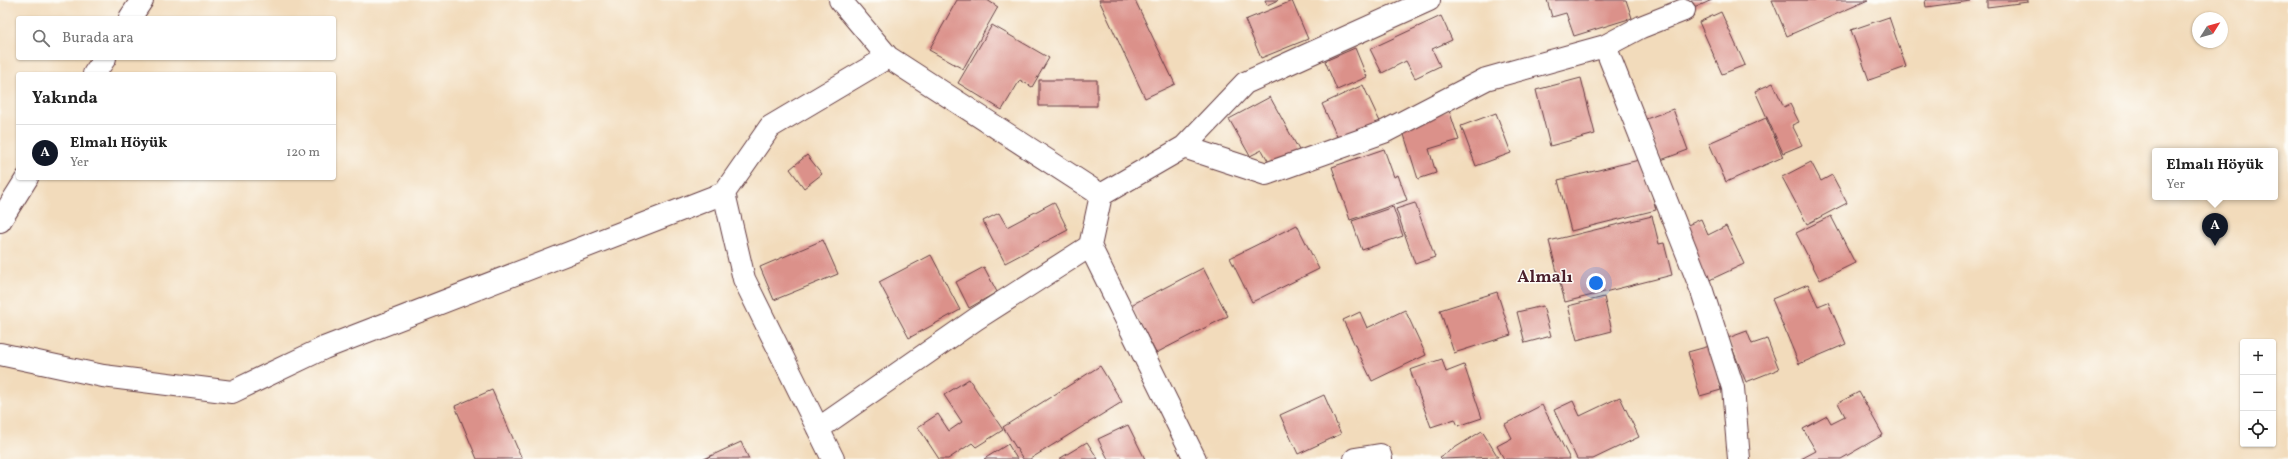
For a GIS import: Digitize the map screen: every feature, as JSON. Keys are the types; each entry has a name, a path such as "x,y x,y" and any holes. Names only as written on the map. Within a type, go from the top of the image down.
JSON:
{"street":[{"path":"131,16 142,0"},
{"path":"840,0 888,57 1101,196"},
{"path":"1195,459 1090,246 1101,196 1184,147 1244,83 1430,0"},
{"path":"1184,147 1266,174 1384,132 1486,79 1605,46 1641,27 1684,10"},
{"path":"1605,46 1702,291 1733,388 1739,459"},
{"path":"0,354 102,376 232,392 324,348 724,193 770,127 888,57"},
{"path":"95,72 104,60"},
{"path":"0,221 27,180"},
{"path":"724,193 744,279 833,459"},
{"path":"818,429 976,319 1090,246"},
{"path":"1355,459 1380,455 1381,459"}],"building":[{"path":"957,0 987,0 998,7 963,69 929,50"},
{"path":"1099,0 1135,0 1175,84 1145,98"},
{"path":"1265,0 1278,0 1267,5"},
{"path":"1547,0 1626,0 1632,18 1574,36 1566,13 1552,17"},
{"path":"1691,0 1712,0 1694,8"},
{"path":"1772,0 1868,0 1787,36"},
{"path":"1925,0 1970,0 1971,1 1926,7"},
{"path":"1987,0 2028,0 2028,2 1987,7"},
{"path":"1292,1 1308,39 1261,58 1245,20"},
{"path":"1721,12 1745,65 1722,74 1699,22"},
{"path":"1441,16 1452,40 1432,49 1440,66 1415,78 1406,61 1382,73 1370,49"},
{"path":"1889,17 1906,67 1869,80 1851,30"},
{"path":"992,25 1049,58 1032,87 1020,80 1002,110 958,83"},
{"path":"1355,48 1367,77 1337,90 1325,61"},
{"path":"1581,78 1595,134 1550,146 1536,90"},
{"path":"1039,80 1097,80 1097,106 1039,106"},
{"path":"1773,83 1784,107 1790,104 1799,122 1792,125 1802,145 1783,153 1755,91"},
{"path":"1363,85 1382,126 1341,145 1322,104"},
{"path":"1270,97 1299,150 1271,166 1262,150 1250,156 1229,119"},
{"path":"1673,109 1688,150 1661,160 1646,119"},
{"path":"1449,110 1459,140 1429,149 1436,173 1418,179 1401,125"},
{"path":"1496,113 1511,153 1476,166 1461,126"},
{"path":"1766,118 1783,157 1726,182 1709,143"},
{"path":"1384,149 1394,177 1398,175 1407,200 1350,220 1332,167"},
{"path":"807,155 822,174 804,188 790,169"},
{"path":"1643,159 1656,210 1571,231 1558,180"},
{"path":"1811,162 1821,181 1832,175 1847,203 1807,224 1782,177"},
{"path":"1054,202 1068,230 1005,263 983,221 999,213 1007,227"},
{"path":"1415,203 1435,257 1415,264 1396,209"},
{"path":"1393,207 1403,236 1362,250 1352,221"},
{"path":"1652,216 1659,244 1664,243 1672,275 1565,302 1549,241"},
{"path":"1831,216 1855,263 1820,280 1796,233"},
{"path":"1701,219 1708,235 1726,226 1744,264 1703,283 1679,229"},
{"path":"1297,225 1319,269 1252,302 1230,258"},
{"path":"823,240 838,274 774,300 760,267"},
{"path":"931,255 960,310 909,338 879,282"},
{"path":"984,267 997,292 969,308 956,282"},
{"path":"1203,268 1228,316 1156,353 1131,305"},
{"path":"1808,284 1818,306 1828,302 1846,344 1799,364 1772,299"},
{"path":"1497,292 1511,335 1454,353 1440,310"},
{"path":"1604,297 1612,331 1577,340 1568,306"},
{"path":"1543,306 1551,336 1525,343 1517,312"},
{"path":"1405,310 1426,355 1372,381 1343,320 1360,312 1367,328"},
{"path":"1747,331 1752,344 1767,339 1779,369 1746,382 1728,338"},
{"path":"1710,346 1721,390 1700,396 1688,352"},
{"path":"1442,359 1446,372 1464,365 1482,418 1458,426 1455,419 1431,427 1410,370"},
{"path":"1100,366 1122,402 1030,459 1023,459 1003,427"},
{"path":"969,379 1003,430 976,447 972,443 948,459 939,459 918,427 938,414 949,431 962,422 944,395"},
{"path":"492,390 522,459 477,459 455,406"},
{"path":"1859,392 1883,435 1841,459 1801,459 1816,451 1803,429 1827,416 1831,423 1845,416 1838,403"},
{"path":"1324,395 1341,434 1298,454 1280,415"},
{"path":"1620,397 1639,437 1593,459 1577,459 1554,410 1573,401 1580,416"},
{"path":"1542,405 1570,459 1504,459 1497,446 1512,438 1505,424"},
{"path":"1128,425 1145,459 1108,459 1098,439"},
{"path":"1482,431 1498,457 1442,459 1440,457"},
{"path":"741,442 749,459 704,459"},
{"path":"1087,442 1098,459 1059,459"},
{"path":"1008,444 1017,459 984,459"}],"place":[{"name":"Elmalı Höyük","path":"2215,246"}],"district":[{"name":"Almalı","path":"1545,277"}]}
